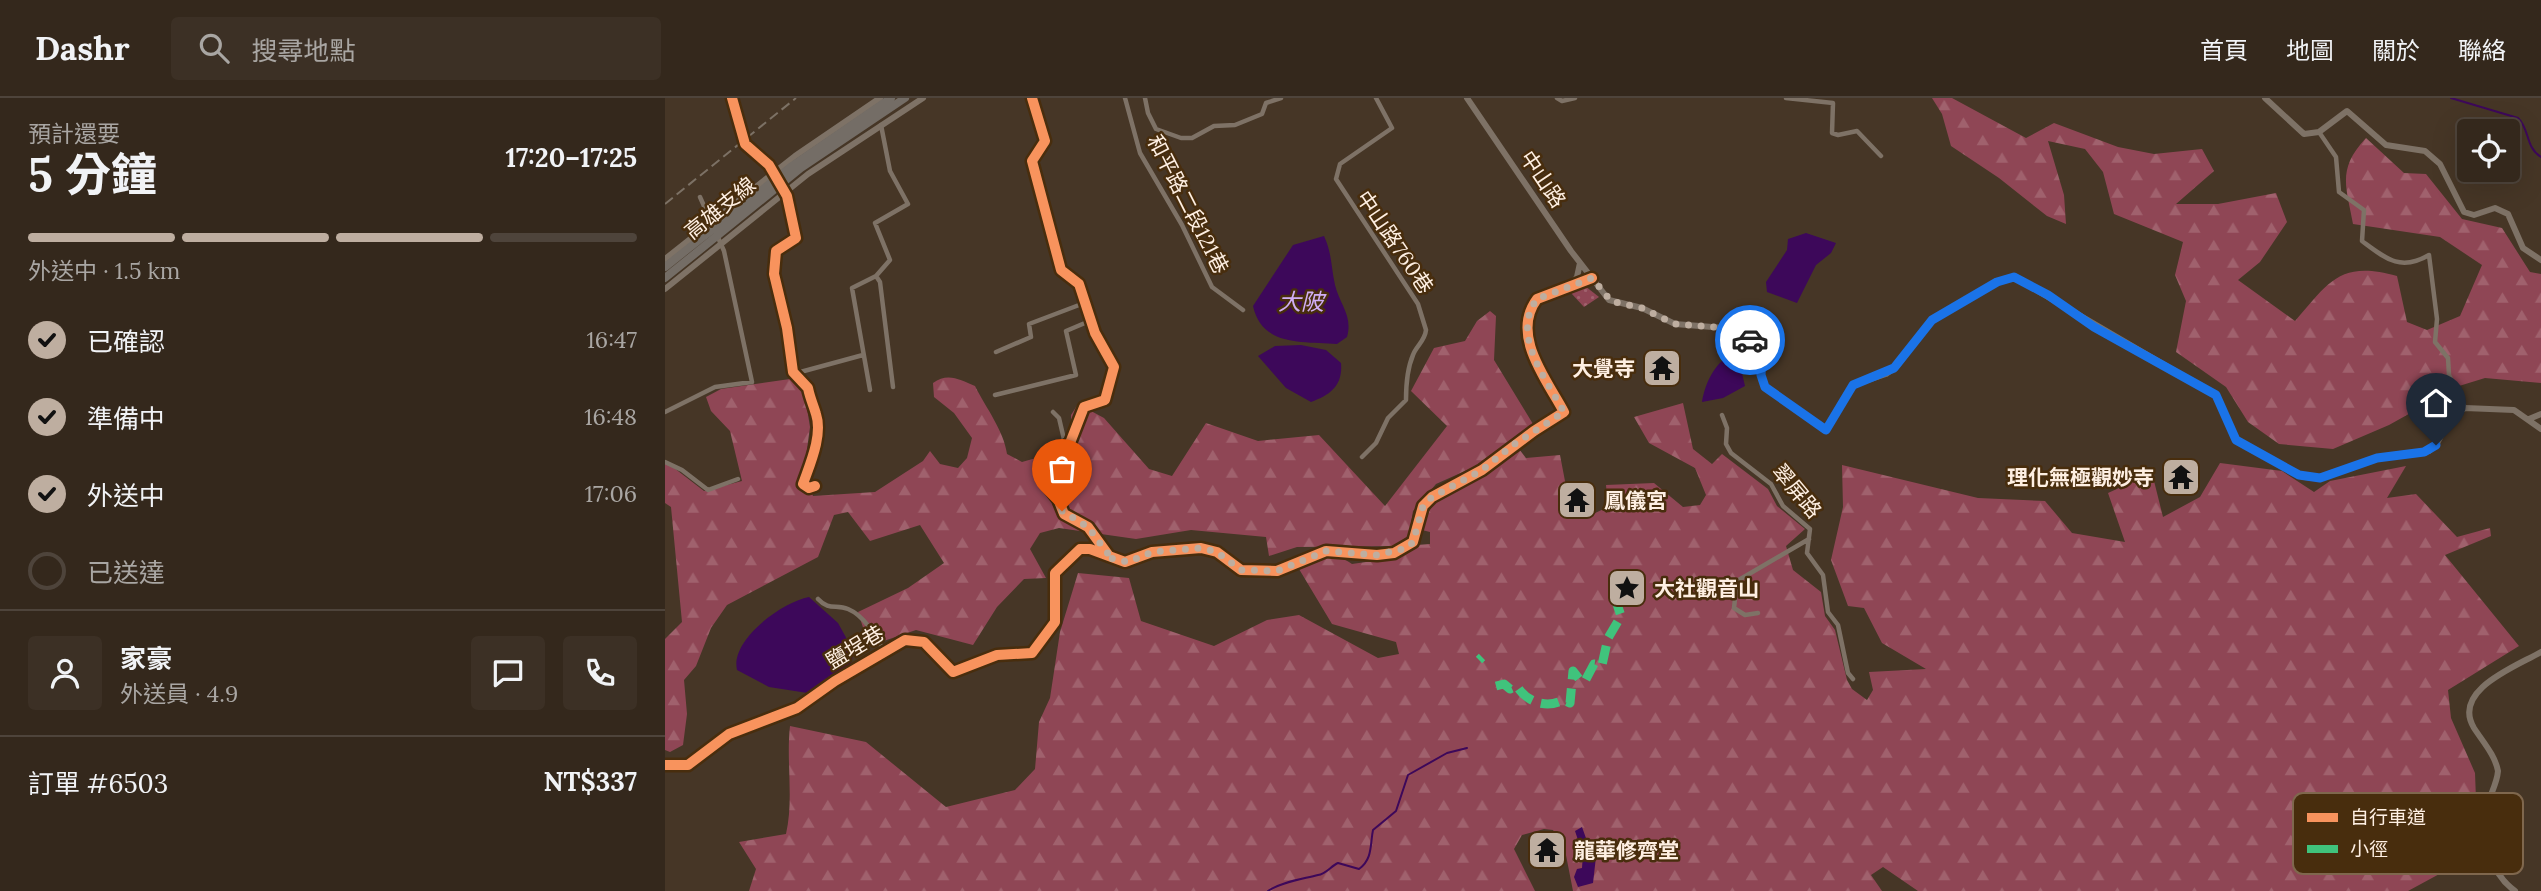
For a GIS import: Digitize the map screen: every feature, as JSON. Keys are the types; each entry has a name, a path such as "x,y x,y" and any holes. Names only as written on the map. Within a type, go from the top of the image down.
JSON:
{"highway":[{"name":"高雄支線","path":"665,267 792,166 891,98"},
{"name":"高雄支線","path":"665,278 801,168 905,98"}],"street":[{"path":"731,98 745,144 769,165 785,192 792,211 796,238 776,251 774,274 787,328 793,374 808,388 810,403 816,413 815,441 803,484 809,488 815,486"},
{"path":"665,289 785,192 881,124 923,98"},
{"path":"1033,98 1045,141 1032,161 1048,233 1061,270 1079,284 1095,333 1114,367 1105,400 1084,407 1080,424 1066,448 1052,454 1043,480 1058,499 1063,514 1088,527 1109,555 1106,557"},
{"name":"和平路二段121巷","path":"1125,98 1140,153 1182,225 1212,287 1243,310"},
{"path":"1145,98 1148,113 1156,129 1181,138 1192,138 1214,126 1235,125 1262,114 1266,103 1281,98"},
{"name":"中山路760巷","path":"1362,457 1378,440 1388,418 1406,400 1405,384 1411,370 1412,357 1426,330 1418,304 1336,179 1340,164 1392,128 1376,98"},
{"name":"中山路","path":"1467,98 1592,278"},
{"path":"1557,98 1562,101 1575,98"},
{"path":"1786,98 1833,103 1833,134 1857,131 1881,156"},
{"path":"2265,98 2300,132 2319,132 2347,111 2386,145 2425,150 2440,164 2464,212 2474,215 2495,208 2508,214 2523,248 2541,260"},
{"path":"665,259 772,174 876,99"},
{"path":"870,390 852,288 876,276 890,260 875,223 908,204 890,171 881,124"},
{"path":"2319,132 2336,157 2339,192 2364,210 2362,241 2391,262 2418,262 2428,256 2437,319 2435,342 2448,358 2449,375 2465,408"},
{"path":"665,412 715,387 752,382 724,251 719,245 700,197"},
{"path":"1570,286 1577,277 1581,263"},
{"path":"876,276 880,282 893,387"},
{"path":"1570,286 1592,278 1611,301 1642,308 1671,323 1737,329 1762,359 1762,383 1826,430 1853,385 1891,371 1932,320 2004,279 2014,277 2026,282 2094,327 2216,395 2236,440 2304,477 2320,478 2377,458 2429,451 2436,445 2451,417 2465,408 2508,409 2529,419 2541,429"},
{"name":"鹽埕巷","path":"665,765 688,765 729,734 797,709 905,640 918,640 929,646 953,672 997,655 1028,655 1044,640 1055,622 1057,570 1080,549 1090,549 1106,557 1128,562 1152,552 1201,548 1217,552 1241,570 1277,571 1326,551 1377,555 1407,548 1413,542 1423,506 1432,497 1482,470 1523,438 1564,412 1528,345 1527,322 1537,299 1570,286"},
{"path":"996,352 1031,337 1029,324 1087,302"},
{"path":"995,395 1076,374 1066,331 1092,320"},
{"path":"793,374 863,355"},
{"path":"1053,412 1059,418 1066,448"},
{"path":"2529,419 2541,414"},
{"name":"翠屏路","path":"1722,415 1727,428 1727,447 1736,459 1771,484 1783,506 1807,523 1810,538 1807,553 1823,575 1828,612 1837,625 1848,673 1853,679"},
{"path":"665,462 682,470 708,490 738,479"},
{"path":"1758,613 1745,615 1734,608 1737,581 1810,538"},
{"path":"818,599 830,608 851,610 871,630 884,651"},
{"path":"2492,793 2498,771 2470,720 2469,710 2478,692 2490,681 2541,652"},
{"path":"2498,874 2515,891"}],"green space":[{"path":"1932,98 1952,98 2026,138 2054,123 2118,147 2154,154 2202,149 2214,171 2176,204 2218,204 2276,193 2287,222 2260,262 2238,280 2295,321 2317,295 2337,278 2362,271 2397,276 2407,322 2427,330 2460,316 2482,265 2440,237 2353,224 2346,188 2347,169 2366,138 2404,173 2426,174 2462,219 2502,228 2530,272 2541,274 2541,383 2485,378 2459,386 2389,425 2333,449 2279,444 2248,422 2226,387 2176,352 2186,301 2175,275 2183,242 2114,214 2103,172 2085,149 2048,141 2064,195 2066,224 2047,216 1999,178 1951,146 1942,114"},
{"path":"1585,286 1599,297 1584,307 1571,293"},
{"path":"1490,311 1496,316 1494,360 1533,424 1474,467 1436,484 1413,511 1409,535 1396,546 1297,547 1269,556 1266,537 1191,530 1136,539 1059,528 1040,533 1030,549 1046,578 1024,579 997,607 973,645 916,630 869,646 858,612 908,588 944,563 920,525 870,541 848,512 834,515 818,557 727,605 711,628 696,666 684,680 687,714 683,745 670,752 665,750 665,639 682,622 671,507 665,503 665,461 704,491 742,481 730,431 711,411 706,397 721,389 790,379 804,390 810,427 804,471 813,496 875,492 923,461 930,451 940,464 958,468 967,458 972,438 954,413 934,397 933,383 949,378 975,386 998,428 1007,454 1022,462 1057,452 1071,429 1071,415 1078,404 1104,418 1149,469 1172,476 1206,423 1258,441 1319,435 1385,506 1447,426 1411,391 1434,348 1465,341 1477,321"},
{"path":"1683,403 1693,449 1712,464 1722,454 1768,489 1777,506 1805,529 1786,546 1793,570 1821,592 1825,616 1835,630 1847,680 1852,689 1867,700 1873,690 1869,672 1926,669 1882,643 1864,608 1848,606 1831,560 1843,507 1842,465 1978,498 2045,501 2072,533 2125,542 2108,493 2152,473 2163,517 2200,497 2220,463 2282,471 2314,492 2330,481 2406,466 2387,498 2416,494 2457,537 2490,528 2491,536 2445,555 2519,646 2448,690 2451,718 2475,773 2476,793 2293,793 2293,874 2439,874 2408,891 1918,891 1883,867 1871,875 1882,891 1573,891 1565,850 1553,830 1544,829 1522,835 1514,849 1535,891 749,891 756,869 739,842 786,834 790,726 866,742 946,807 1015,790 1035,769 1039,722 1050,698 1060,632 1078,573 1129,578 1141,621 1214,646 1267,620 1299,615 1378,658 1399,654 1396,642 1332,624 1299,569 1332,557 1352,564 1380,560 1417,545 1430,544 1430,532 1422,530 1434,504 1454,489 1491,471 1519,449 1526,458 1560,455 1569,502 1593,514 1608,507 1606,485 1654,483 1683,507 1700,505 1706,495 1695,468 1649,443 1634,417"}],"water":[{"path":"1806,233 1836,243 1831,253 1816,265 1797,303 1767,292 1766,282 1787,250 1788,239"},
{"name":"大陂","path":"1324,236 1335,285 1347,317 1347,337 1337,344 1298,341 1275,335 1265,329 1253,306 1293,245"},
{"name":"大陂","path":"1301,345 1326,350 1341,363 1338,383 1330,392 1311,402 1286,388 1258,356 1275,346"},
{"path":"1732,354 1740,365 1745,386 1723,398 1702,402 1711,375 1720,363"},
{"path":"809,597 838,623 854,652 850,667 828,680 827,686 814,694 769,687 737,670 741,647 760,624 785,606"},
{"path":"1582,827 1587,841 1597,848 1593,883 1578,887 1574,877 1577,869 1582,868 1583,853 1575,848 1578,840 1575,831"}],"waterway":[{"path":"2451,98 2518,118 2532,148 2541,157"},
{"path":"1268,891 1286,883 1321,874 1338,863 1359,869 1369,856 1373,830 1396,811 1408,775 1447,753 1467,748"}],"railway":[{"path":"665,204 796,98"}],"marked path":[{"path":"1496,686 1504,684 1510,689 1517,686 1531,700 1544,704 1563,700 1570,703 1573,671 1580,680 1585,681 1594,664 1602,665 1608,638 1621,616 1615,598 1620,591"},
{"path":"1479,660 1482,657"}],"cycle path":[{"path":"732,98 745,144 769,165 787,196 796,238 776,251 774,274 787,328 793,372 808,388 818,422 815,449 803,484 809,488 815,486"},
{"path":"1032,98 1045,141 1032,161 1061,270 1079,284 1095,333 1114,367 1105,400 1084,407 1070,443 1052,454 1043,480 1058,499 1064,514 1088,527 1109,556"},
{"path":"665,765 688,765 729,734 797,708 835,681 905,640 924,642 953,672 997,655 1032,653 1055,622 1055,573 1080,549 1090,549 1125,562 1152,552 1201,548 1217,552 1241,570 1277,571 1326,551 1377,555 1394,553 1413,542 1423,506 1432,497 1482,470 1564,412 1534,357 1527,327 1537,299 1592,278"}],"way so far":[{"path":"1062,511 1088,527 1109,555 1106,557 1125,562 1152,552 1201,548 1217,552 1241,570 1281,571 1326,551 1377,555 1394,552 1407,548 1413,542 1423,506 1432,497 1498,460 1513,445 1564,412 1528,345 1527,322 1535,300 1592,278 1611,301 1642,308 1675,324 1737,329 1750,340"}],"place":[{"name":"大覺寺","path":"1662,368"},
{"name":"理化無極觀妙寺","path":"2181,477"},
{"name":"鳳儀宮","path":"1577,500"},
{"name":"大社觀音山","path":"1627,588"},
{"name":"龍華修齊堂","path":"1547,850"}],"route":[{"path":"1750,340 1762,359 1761,375 1765,387 1799,408 1817,426 1826,430 1853,385 1886,374 1894,368 1935,317 1952,310 1997,282 2014,277 2048,295 2094,327 2216,395 2236,440 2299,475 2320,478 2377,458 2424,452 2436,445"}]}
